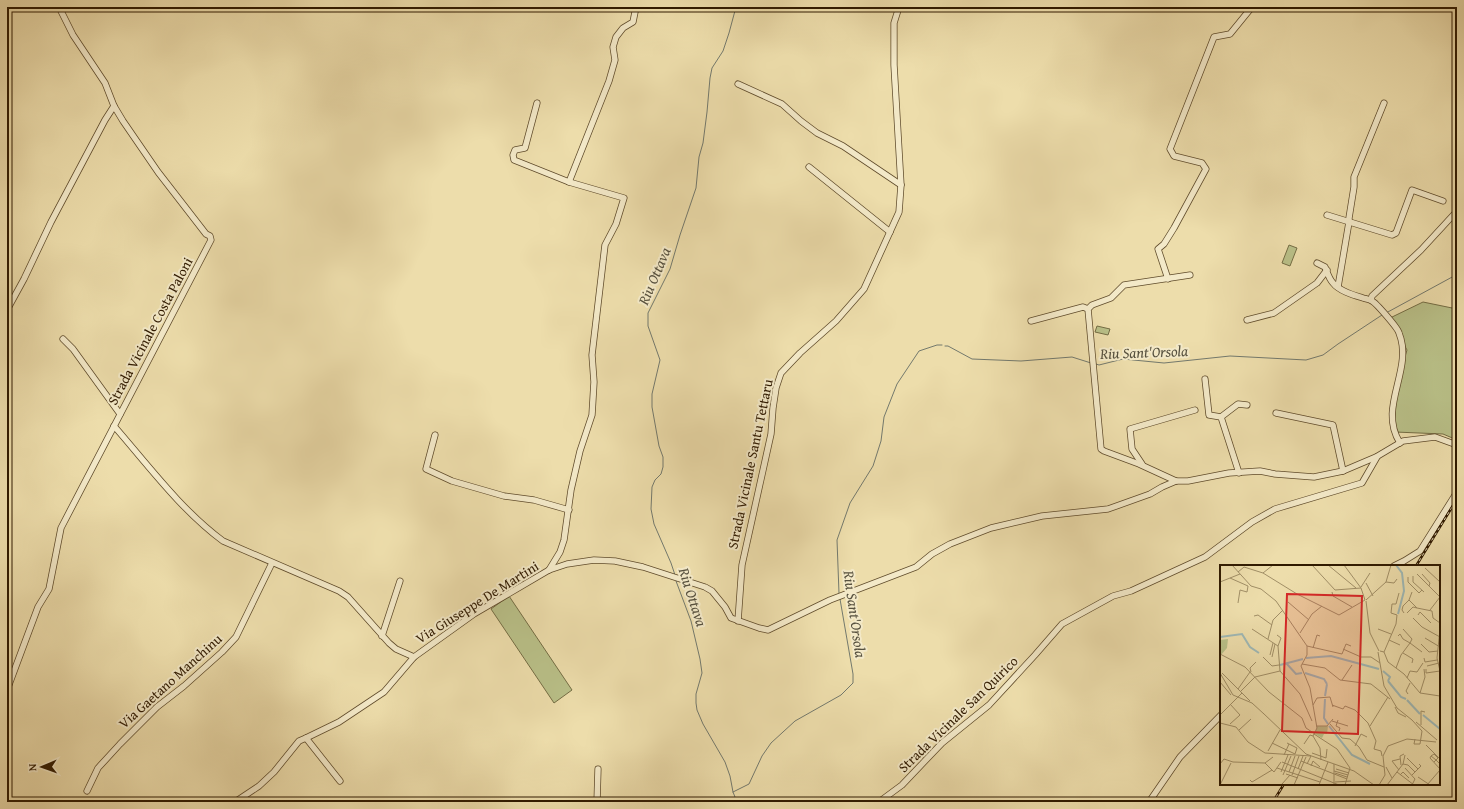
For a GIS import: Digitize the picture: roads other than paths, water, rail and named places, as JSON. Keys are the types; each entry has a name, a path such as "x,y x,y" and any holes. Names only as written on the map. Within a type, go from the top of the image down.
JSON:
{"street":[{"name":"Strada Vicinale Costa Paloni","path":"7,690 38,607 49,589 61,528 211,240 210,236 206,234 158,172 123,121 114,106 105,83 73,35 59,7"},
{"path":"569,182 609,81 615,60 613,47 616,37 623,28 633,22 636,7"},
{"name":"Strada Vicinale Santu Tettaru","path":"738,621 742,564 771,434 776,388 781,373 800,353 836,321 864,289 899,212 901,185 894,65 894,23 899,7"},
{"path":"1168,279 1158,249 1164,244 1174,228 1206,170 1202,163 1174,156 1170,149 1214,37 1230,34 1252,7"},
{"path":"738,84 782,104 817,133 843,146 901,185"},
{"path":"537,103 525,148 515,150 513,155 514,160 569,182 624,198 616,224 605,245 592,355 594,382 592,415 580,451 571,490 564,540 560,552 549,570"},
{"path":"1338,287 1342,273 1349,222 1348,218 1354,187 1354,177 1384,103"},
{"path":"7,310 24,279 52,220 105,120 114,106"},
{"path":"809,167 890,232"},
{"path":"1327,215 1392,236 1396,233 1412,190 1443,201"},
{"path":"1371,300 1372,296 1421,250 1457,211"},
{"path":"1317,263 1325,267 1332,283 1363,298 1371,300 1378,305 1389,321 1399,331 1403,346 1403,364 1397,382 1391,416 1394,434 1400,443"},
{"path":"1247,320 1274,313 1317,283 1326,270"},
{"path":"1088,309 1092,305 1111,298 1124,285 1190,275"},
{"path":"1030,321 1083,307 1088,309"},
{"path":"1088,309 1101,449 1142,465 1176,481"},
{"path":"63,339 73,349 120,414"},
{"path":"1205,380 1209,415 1221,416 1238,404 1247,405"},
{"path":"1142,465 1132,449 1130,429 1194,410"},
{"path":"1276,413 1333,425 1342,471"},
{"path":"1221,416 1239,473"},
{"path":"114,426 184,507 197,518 202,525 223,541 339,591 348,597 389,644 414,657"},
{"path":"435,435 426,468 452,481 482,490 504,496 534,500 569,510"},
{"name":"Via Giuseppe De Martini","path":"235,802 259,786 274,772 299,741 339,722 384,692 414,657 474,614 549,570 566,564 594,560 622,563 643,567 679,578 712,591 725,607 731,618 768,630 830,600 916,567 932,554 950,544 991,528 1042,516 1108,509 1150,494 1176,481 1188,481 1229,473 1260,472 1314,477 1342,471 1378,457 1403,441 1435,437 1457,445"},
{"name":"Strada Vicinale San Quirico","path":"879,802 902,785 942,743 989,704 1062,624 1113,596 1131,591 1205,557 1252,522 1275,509 1362,482 1378,457"},
{"path":"1396,565 1404,562 1420,551 1457,492"},
{"name":"Via Gaetano Manchinu","path":"87,791 98,768 120,744 157,707 184,686 222,652 236,637 272,563"},
{"path":"382,636 400,581"},
{"path":"1149,802 1180,757 1220,716"},
{"path":"306,738 340,781"},
{"path":"597,802 598,769"}],"waterway":[{"name":"Riu Ottava","path":"675,575 654,524 651,509 652,487 655,480 661,474 663,457 659,446 652,407 652,394 660,360 648,326 648,313 670,269 696,188 712,68 723,51 736,7"},
{"name":"Riu Sant'Orsola","path":"1386,313 1457,273"},
{"name":"Riu Sant'Orsola","path":"1096,364 1099,365 1123,359 1164,363 1230,356 1306,360 1323,355 1382,315"},
{"name":"Riu Sant'Orsola","path":"839,593 837,540 850,503 873,466 881,441 884,417 897,384 919,351 937,345 942,345"},
{"name":"Riu Sant'Orsola","path":"945,346 948,346 972,359 1021,361 1072,357 1091,363"},
{"name":"Riu Ottava","path":"676,581 691,621 700,659 702,673 696,694 697,710 703,724 725,762 737,802"},
{"name":"Riu Sant'Orsola","path":"733,792 749,784 762,756 771,743 795,721 841,695 853,683 853,674 840,599"}],"railway":[{"path":"1417,565 1457,499"},
{"path":"1273,802 1283,785"}]}
